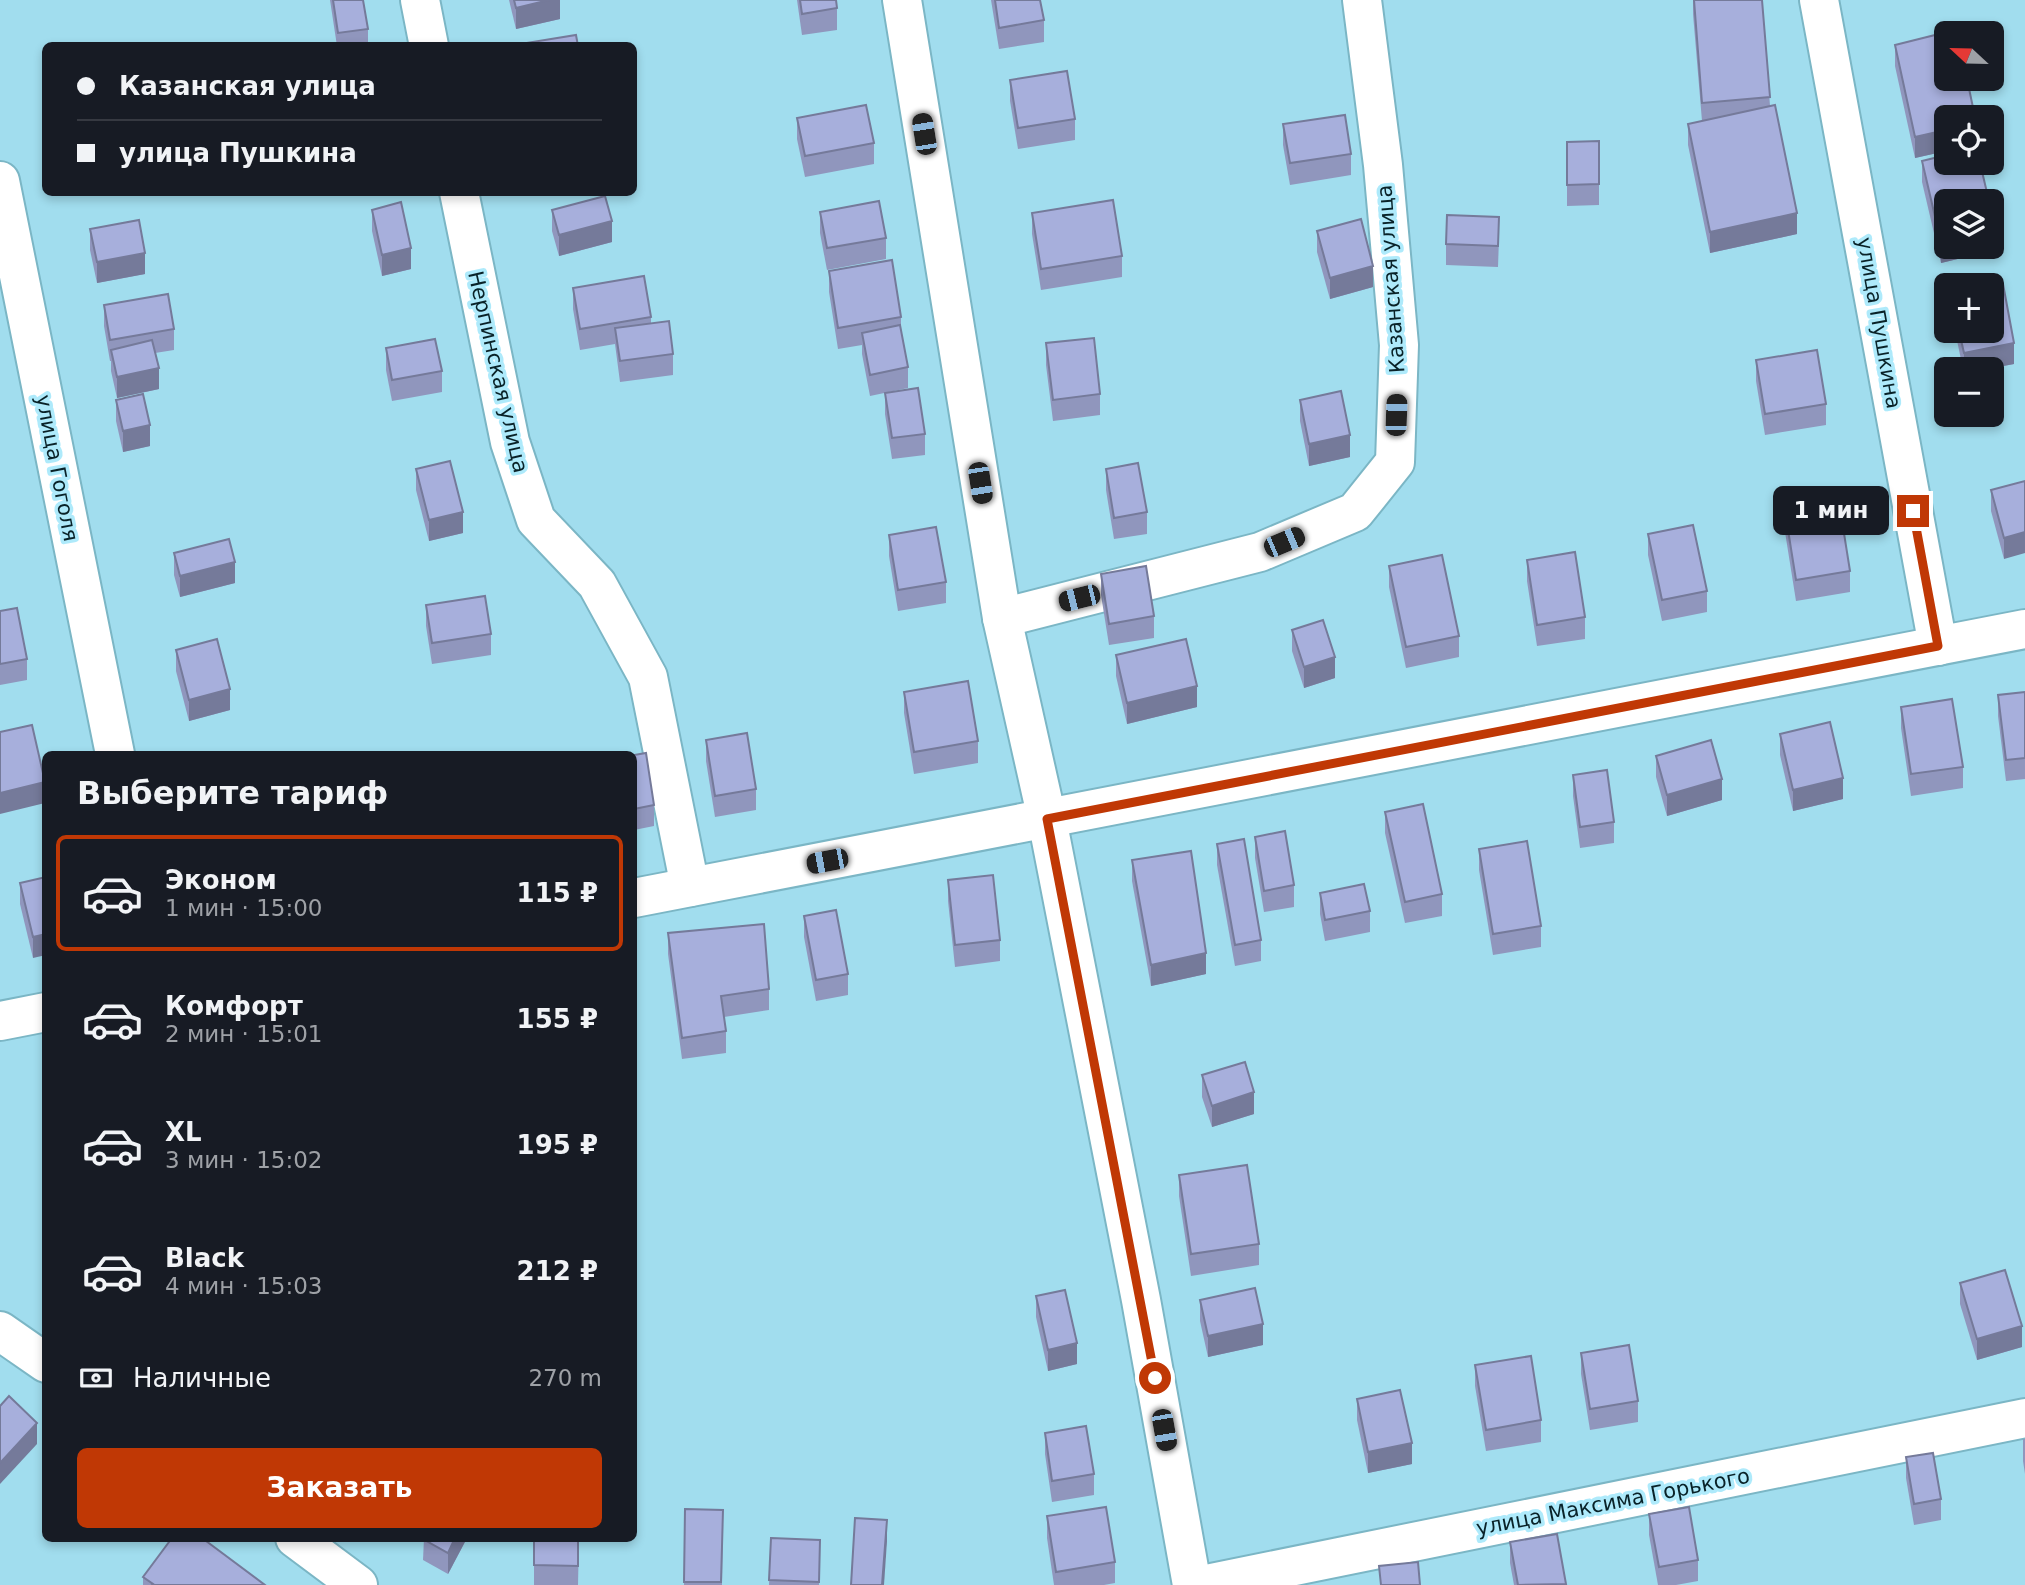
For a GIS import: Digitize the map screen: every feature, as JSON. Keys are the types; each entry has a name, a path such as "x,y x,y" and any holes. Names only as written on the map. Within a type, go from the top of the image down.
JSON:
{"street":[{"path":"420,0 428,42"},
{"path":"902,0 1002,618 1047,819 1141,1300 1192,1585"},
{"name":"Казанская улица","path":"1002,618 1260,552 1355,512 1395,462 1399,345 1383,165 1362,0"},
{"name":"улица Пушкина","path":"1819,0 1938,646"},
{"name":"улица Гоголя","path":"0,181 114,751"},
{"name":"Нерпинская улица","path":"460,196 510,442 536,520 597,584 648,677 690,887"},
{"path":"637,897 2025,629"},
{"path":"0,1021 42,1013"},
{"path":"0,1331 42,1360"},
{"name":"улица Максима Горького","path":"1201,1585 2025,1418"},
{"path":"300,1542 358,1585"}],"building":[{"path":"333,0 363,0 368,29 338,33"},
{"path":"514,0 549,0 516,8"},
{"path":"800,0 836,0 837,8 802,14"},
{"path":"995,0 1040,0 1044,20 999,28"},
{"path":"1694,0 1762,0 1770,97 1702,103"},
{"path":"576,35 577,42 532,42"},
{"path":"1934,35 1934,91 1970,91 1972,105 1934,105 1934,133 1915,137 1895,45"},
{"path":"1067,71 1075,119 1018,128 1010,80"},
{"path":"866,105 874,143 805,156 797,118"},
{"path":"1775,105 1797,213 1710,232 1688,124"},
{"path":"1345,115 1351,154 1290,163 1283,124"},
{"path":"1599,141 1599,184 1567,185 1567,142"},
{"path":"1934,158 1934,175 1983,175 1986,189 1934,189 1934,212 1922,161"},
{"path":"605,196 612,221 559,235 552,210"},
{"path":"1113,200 1122,256 1041,269 1032,213"},
{"path":"879,201 886,238 827,248 820,212"},
{"path":"401,202 411,248 382,255 372,210"},
{"path":"1447,215 1499,217 1498,246 1446,244"},
{"path":"1361,219 1373,266 1330,278 1317,231"},
{"path":"139,220 145,253 97,262 90,229"},
{"path":"892,260 901,317 838,328 829,271"},
{"path":"644,276 651,317 580,329 573,288"},
{"path":"2004,289 2014,343 1964,353 1962,343 2004,343"},
{"path":"168,294 174,329 110,340 104,305"},
{"path":"669,321 673,354 620,361 615,328"},
{"path":"900,325 908,367 870,375 862,333"},
{"path":"1094,338 1100,394 1053,400 1046,343"},
{"path":"435,339 442,371 392,380 386,348"},
{"path":"152,340 159,368 117,377 111,350"},
{"path":"1817,350 1826,404 1765,414 1756,360"},
{"path":"918,388 925,434 892,438 885,393"},
{"path":"1341,391 1350,435 1309,444 1300,400"},
{"path":"143,394 150,425 123,431 116,400"},
{"path":"450,461 463,512 429,520 416,469"},
{"path":"1138,463 1147,512 1114,518 1106,469"},
{"path":"2025,481 2025,532 2004,538 1991,490"},
{"path":"1839,502 1850,571 1796,580 1785,511"},
{"path":"1693,525 1707,591 1662,600 1648,534"},
{"path":"936,527 946,582 898,590 889,535"},
{"path":"229,539 235,562 180,576 174,553"},
{"path":"1575,552 1585,617 1537,625 1527,560"},
{"path":"1442,555 1459,636 1406,647 1389,566"},
{"path":"1146,566 1154,616 1109,624 1101,574"},
{"path":"485,596 491,634 432,643 426,605"},
{"path":"17,608 27,659 0,664 0,611"},
{"path":"1323,620 1335,657 1304,667 1292,630"},
{"path":"217,639 230,689 189,700 176,650"},
{"path":"1186,639 1197,686 1127,703 1116,655"},
{"path":"968,681 978,741 914,752 904,692"},
{"path":"2025,692 2025,758 2006,760 1998,695"},
{"path":"1952,699 1963,767 1911,774 1901,707"},
{"path":"1830,722 1843,778 1793,790 1780,734"},
{"path":"32,725 42,769 42,783 0,793 0,732"},
{"path":"747,733 756,789 715,796 706,740"},
{"path":"1711,740 1722,779 1667,795 1656,756"},
{"path":"646,753 654,805 637,808 637,754"},
{"path":"1607,770 1614,822 1580,827 1573,775"},
{"path":"1423,804 1442,894 1405,902 1385,812"},
{"path":"1285,831 1294,885 1264,891 1255,837"},
{"path":"1244,839 1261,940 1235,945 1217,844"},
{"path":"1527,841 1541,926 1493,934 1479,849"},
{"path":"1191,851 1206,953 1151,965 1132,860"},
{"path":"993,875 1000,940 955,945 948,880"},
{"path":"42,878 42,935 33,937 20,883"},
{"path":"1364,884 1370,911 1325,920 1320,893"},
{"path":"836,910 848,974 816,980 804,916"},
{"path":"764,924 769,989 721,996 726,1031 682,1038 668,933"},
{"path":"1245,1062 1254,1092 1212,1106 1202,1075"},
{"path":"1247,1165 1259,1244 1191,1254 1179,1175"},
{"path":"2005,1270 2022,1326 1977,1339 1960,1283"},
{"path":"1255,1288 1263,1324 1208,1336 1200,1300"},
{"path":"1065,1290 1077,1343 1048,1350 1036,1296"},
{"path":"1629,1345 1638,1401 1590,1409 1581,1353"},
{"path":"1531,1356 1541,1420 1486,1430 1475,1365"},
{"path":"1400,1390 1412,1443 1368,1452 1357,1399"},
{"path":"9,1396 37,1423 0,1463 0,1406"},
{"path":"1086,1426 1094,1474 1052,1481 1045,1433"},
{"path":"1933,1453 1941,1499 1914,1504 1906,1457"},
{"path":"1106,1507 1115,1562 1056,1572 1047,1516"},
{"path":"1689,1507 1698,1560 1659,1567 1649,1514"},
{"path":"685,1509 723,1510 721,1582 684,1582"},
{"path":"855,1518 887,1520 882,1585 851,1585"},
{"path":"1557,1534 1566,1584 1518,1585 1510,1542"},
{"path":"771,1538 820,1540 819,1582 769,1580"},
{"path":"169,1542 207,1542 265,1585 152,1585 143,1577"},
{"path":"428,1542 453,1542 448,1553"},
{"path":"534,1542 578,1542 578,1566 534,1565"},
{"path":"1418,1562 1420,1585 1381,1585 1379,1566"}],"route":[{"path":"1155,1378 1047,819 1938,646 1913,511"}]}
